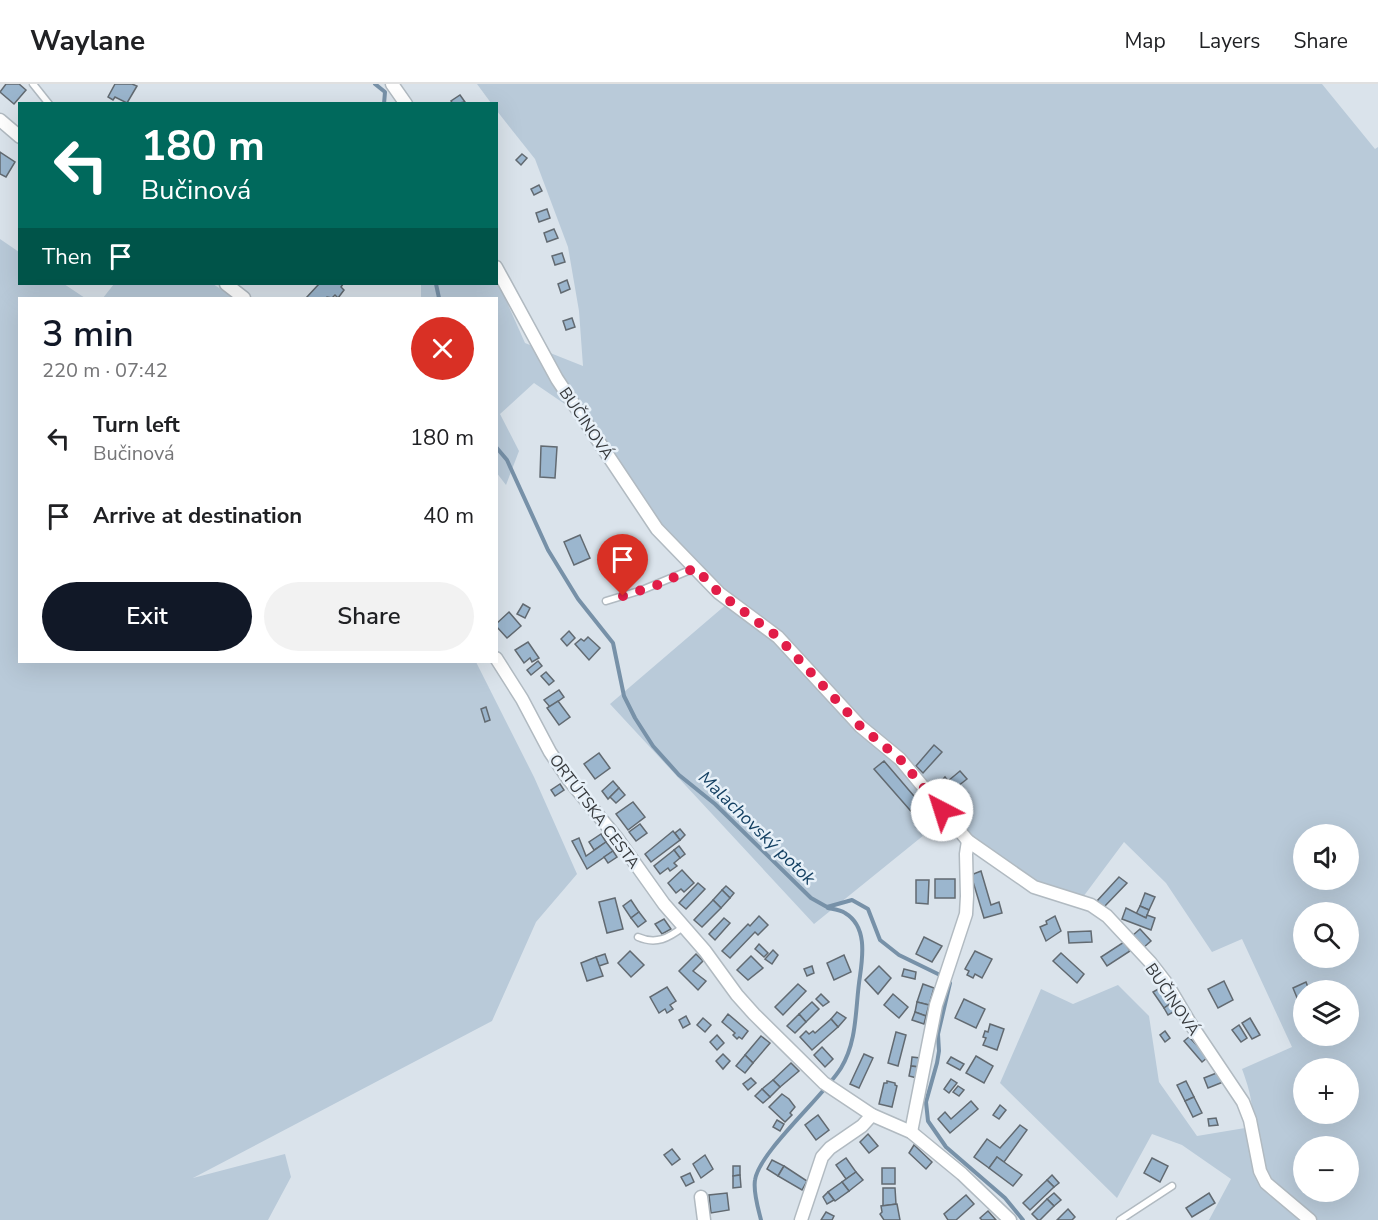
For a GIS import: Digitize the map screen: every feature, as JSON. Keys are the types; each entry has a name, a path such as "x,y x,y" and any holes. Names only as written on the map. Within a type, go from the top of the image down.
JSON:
{"street":[{"path":"392,84 405,102"},
{"path":"0,120 18,135"},
{"name":"BUČINOVÁ","path":"498,271 557,379 657,529 719,593 778,637 860,726 900,759 968,841 1034,887 1091,905 1107,916 1150,962 1167,984 1243,1102 1250,1120 1260,1171 1266,1183 1310,1220"},
{"path":"227,285 243,297"},
{"name":"ORTÚTSKA CESTA","path":"498,661 522,699 550,752 569,780 617,838 664,904 754,1014 828,1086 872,1115 911,1132 962,1174 1010,1220"},
{"path":"911,1132 933,1021 966,914 968,841"},
{"path":"802,1216 822,1157 830,1148 862,1126 872,1115"},
{"path":"701,1197 704,1220"}],"lane":[{"path":"33,84 47,102"},
{"path":"606,601 642,590 695,568"},
{"path":"638,937 656,941 664,939 683,927"},
{"path":"1120,1220 1172,1186"}],"shaded area":[{"path":"477,84 1322,84 1375,149 1378,147 1378,1220 1209,1220 1231,1179 1182,1145 1152,1134 1117,1198 1000,1083 1041,989 1073,1004 1118,985 1149,1016 1159,1082 1197,1136 1251,1127 1251,1098 1242,1069 1292,1047 1242,939 1212,952 1166,883 1124,842 1083,897 1062,900 945,818 814,924 610,704 735,597 683,558 623,481 597,426 534,383 500,414 519,451 506,485 498,475 498,297 421,297 421,285 498,285 498,282 525,343 583,366 579,311 568,247 535,159 498,112 498,102 490,102"},
{"path":"0,239 18,251 18,285 66,285 84,297 18,297 18,663 477,663 534,777 577,874 536,922 492,1021 193,1178 285,1154 291,1177 268,1220 0,1220"},
{"path":"113,285 214,285 232,297 104,297"}],"building":[{"path":"6,84 19,84 26,90 14,104 0,92"},
{"path":"115,84 137,86 128,102 108,97"},
{"path":"460,95 465,102 452,102"},
{"path":"0,152 15,162 6,177 0,174"},
{"path":"522,154 527,158 521,165 516,160"},
{"path":"539,185 542,191 534,195 531,189"},
{"path":"547,209 550,218 539,222 536,213"},
{"path":"554,229 558,238 547,242 544,233"},
{"path":"562,253 565,262 555,265 552,256"},
{"path":"567,280 570,289 561,293 558,284"},
{"path":"318,285 342,285 341,287 344,290 339,297 335,295 333,297 307,297"},
{"path":"572,318 575,327 566,330 563,321"},
{"path":"541,446 557,447 555,478 540,477"},
{"path":"580,535 590,558 574,565 564,542"},
{"path":"637,552 644,570 624,578 617,560"},
{"path":"523,604 530,608 525,618 517,614"},
{"path":"509,612 521,626 507,638 498,628 498,622"},
{"path":"569,631 575,638 567,646 561,639"},
{"path":"588,637 600,648 589,660 575,644"},
{"path":"528,642 539,658 532,662 530,658 524,663 515,650"},
{"path":"538,661 542,666 531,675 527,670"},
{"path":"546,672 554,681 549,685 541,676"},
{"path":"559,690 564,697 550,707 544,700"},
{"path":"558,701 570,717 559,725 547,708"},
{"path":"486,707 490,720 485,722 481,709"},
{"path":"934,745 942,752 923,773 916,766"},
{"path":"599,753 610,768 595,779 584,764"},
{"path":"884,761 925,809 916,817 874,769"},
{"path":"960,771 967,779 953,790 956,793 953,796 957,801 950,806 935,788 945,777 948,781"},
{"path":"613,781 619,788 608,799 602,791"},
{"path":"560,784 564,790 555,796 551,790"},
{"path":"619,788 625,795 616,803 610,797"},
{"path":"633,802 645,817 628,830 616,814"},
{"path":"640,824 647,833 636,841 629,832"},
{"path":"680,829 685,835 680,840 675,833"},
{"path":"673,831 680,840 651,862 645,854"},
{"path":"601,834 606,842 594,850 589,842"},
{"path":"579,838 586,856 606,842 613,851 587,869 572,841"},
{"path":"679,846 685,854 680,858 674,850"},
{"path":"674,850 680,858 674,863 677,866 670,871 668,868 660,874 654,866"},
{"path":"613,851 617,857 608,863 604,857"},
{"path":"682,870 694,883 684,892 681,889 676,893 668,883"},
{"path":"981,871 991,905 999,902 1002,913 984,918 971,875"},
{"path":"1119,877 1127,883 1104,907 1097,901"},
{"path":"935,879 955,879 955,898 935,898"},
{"path":"916,880 929,880 928,904 916,903"},
{"path":"698,883 705,889 686,909 679,903"},
{"path":"726,886 734,893 730,898 722,890"},
{"path":"722,890 730,898 721,908 713,900"},
{"path":"1145,893 1155,897 1149,910 1140,906"},
{"path":"615,898 623,929 607,933 599,902"},
{"path":"631,900 639,912 631,918 623,906"},
{"path":"713,900 721,908 702,927 694,920"},
{"path":"1140,906 1149,910 1146,918 1136,914"},
{"path":"1126,908 1146,918 1147,915 1155,918 1151,930 1122,919"},
{"path":"639,912 646,921 638,927 631,918"},
{"path":"759,916 768,925 758,935 755,932 730,958 722,951"},
{"path":"1055,916 1061,931 1046,941 1040,927"},
{"path":"724,918 730,923 715,940 709,934"},
{"path":"664,919 671,929 662,934 655,924"},
{"path":"1140,929 1151,941 1143,948 1132,936"},
{"path":"1091,931 1092,942 1069,943 1068,932"},
{"path":"924,937 942,946 932,962 916,954"},
{"path":"1124,942 1130,951 1107,966 1101,957"},
{"path":"759,944 768,953 764,957 755,949"},
{"path":"773,950 778,955 772,964 765,959"},
{"path":"630,951 644,965 631,977 618,963"},
{"path":"975,951 992,959 982,978 975,974 973,978 967,975 969,971 965,969"},
{"path":"1061,953 1084,974 1077,983 1053,961"},
{"path":"605,954 608,963 599,966 596,957"},
{"path":"696,954 703,961 693,971 706,981 698,990 679,971"},
{"path":"844,955 851,972 834,980 827,963"},
{"path":"751,956 763,968 748,980 737,970"},
{"path":"596,957 603,976 587,981 581,963"},
{"path":"812,966 814,973 807,976 804,969"},
{"path":"879,966 891,978 878,994 865,980"},
{"path":"904,969 916,972 915,979 902,976"},
{"path":"1224,981 1233,1000 1218,1008 1208,989"},
{"path":"798,984 806,991 783,1015 775,1007"},
{"path":"923,984 934,988 929,1005 917,1002"},
{"path":"667,987 676,1001 670,1005 673,1009 667,1013 665,1009 659,1013 650,997"},
{"path":"1160,988 1170,1004 1164,1008 1153,992"},
{"path":"821,994 829,1002 823,1006 816,999"},
{"path":"893,994 908,1007 899,1018 884,1005"},
{"path":"964,999 985,1009 976,1028 955,1018"},
{"path":"812,1002 819,1009 806,1022 799,1014"},
{"path":"917,1002 929,1005 926,1016 915,1012"},
{"path":"1170,1004 1175,1011 1168,1015 1164,1008"},
{"path":"837,1012 846,1018 838,1027 831,1019"},
{"path":"915,1012 926,1016 924,1024 912,1020"},
{"path":"728,1014 748,1031 742,1039 739,1037 737,1039 733,1035 735,1033 722,1022"},
{"path":"799,1014 806,1022 795,1033 787,1026"},
{"path":"686,1016 690,1024 683,1028 679,1020"},
{"path":"703,1018 711,1025 705,1032 697,1025"},
{"path":"1250,1018 1260,1035 1252,1039 1242,1023"},
{"path":"831,1019 838,1027 812,1050 800,1037 806,1031 809,1034 813,1031 815,1033"},
{"path":"990,1024 1004,1029 997,1050 983,1045 986,1038 983,1037 985,1031 988,1032"},
{"path":"1239,1025 1247,1038 1241,1042 1232,1030"},
{"path":"1165,1031 1170,1038 1165,1042 1160,1035"},
{"path":"896,1032 906,1035 898,1066 888,1063"},
{"path":"717,1035 724,1043 717,1050 710,1042"},
{"path":"761,1036 770,1043 753,1063 745,1055"},
{"path":"1189,1037 1208,1057 1202,1062 1184,1041"},
{"path":"822,1047 833,1059 825,1067 814,1055"},
{"path":"723,1054 730,1061 723,1069 716,1061"},
{"path":"864,1054 873,1058 859,1088 850,1084"},
{"path":"745,1055 753,1063 745,1073 736,1066"},
{"path":"976,1056 993,1066 984,1083 966,1073"},
{"path":"912,1057 920,1058 919,1067 911,1066"},
{"path":"951,1057 964,1064 960,1070 947,1063"},
{"path":"791,1063 799,1071 780,1087 773,1080"},
{"path":"911,1066 919,1067 917,1078 909,1076"},
{"path":"1219,1072 1223,1082 1208,1088 1204,1078"},
{"path":"751,1078 756,1083 748,1090 743,1084"},
{"path":"951,1079 957,1083 949,1093 944,1089"},
{"path":"773,1080 780,1087 770,1097 762,1089"},
{"path":"887,1081 897,1086 892,1107 879,1104 884,1083"},
{"path":"1186,1081 1194,1097 1185,1101 1177,1085"},
{"path":"958,1086 964,1090 959,1096 953,1092"},
{"path":"762,1089 770,1097 763,1103 755,1096"},
{"path":"782,1094 795,1107 790,1113 792,1115 785,1122 769,1107"},
{"path":"1194,1097 1202,1113 1193,1117 1185,1101"},
{"path":"971,1101 978,1109 950,1133 938,1119 945,1112 951,1119"},
{"path":"1000,1105 1006,1110 999,1119 993,1115"},
{"path":"818,1115 829,1130 816,1140 805,1125"},
{"path":"1216,1118 1218,1125 1209,1126 1208,1119"},
{"path":"777,1120 784,1124 780,1131 773,1127"},
{"path":"1020,1125 1027,1130 1004,1162 997,1157 989,1168 974,1157 987,1139 1000,1148"},
{"path":"868,1134 878,1146 869,1153 860,1142"},
{"path":"914,1145 932,1162 926,1169 909,1153"},
{"path":"672,1149 680,1159 672,1165 664,1155"},
{"path":"705,1155 713,1169 701,1178 693,1164"},
{"path":"997,1157 1022,1175 1013,1186 989,1168"},
{"path":"846,1158 856,1172 846,1179 836,1165"},
{"path":"1152,1158 1168,1166 1160,1182 1144,1173"},
{"path":"772,1160 784,1166 778,1176 767,1169"},
{"path":"733,1166 740,1166 740,1175 733,1176"},
{"path":"784,1166 807,1181 802,1190 778,1176"},
{"path":"882,1168 895,1168 895,1184 882,1184"},
{"path":"856,1172 863,1180 849,1191 842,1182"},
{"path":"690,1173 694,1182 686,1186 681,1177"},
{"path":"740,1175 741,1187 733,1188 733,1176"},
{"path":"1052,1175 1059,1183 1054,1187 1047,1180"},
{"path":"1047,1180 1054,1187 1030,1210 1023,1203"},
{"path":"842,1182 849,1191 835,1201 828,1192"},
{"path":"883,1188 895,1188 896,1204 883,1206"},
{"path":"828,1192 834,1200 827,1204 823,1197"},
{"path":"727,1193 729,1210 711,1213 709,1195"},
{"path":"1054,1193 1061,1200 1054,1206 1047,1199"},
{"path":"1209,1193 1215,1203 1192,1217 1186,1208"},
{"path":"966,1195 974,1204 956,1220 948,1220 944,1214"},
{"path":"1047,1199 1054,1206 1038,1220 1032,1214"},
{"path":"897,1204 900,1220 884,1220 880,1214 881,1206"},
{"path":"1068,1209 1075,1217 1072,1220 1057,1220"},
{"path":"988,1211 996,1220 980,1218"},
{"path":"826,1212 834,1216 832,1220 821,1220"}],"waterway":[{"name":"Malachovský potok","path":"375,84 385,92 384,102"},
{"name":"Malachovský potok","path":"436,285 439,297"},
{"name":"Malachovský potok","path":"498,449 507,460 548,550 578,599 613,643 624,696 653,746 679,775 715,804 811,898 827,907 852,900 868,909 880,940 899,955 940,975 950,983 938,1034 937,1063 926,1102 928,1121 946,1147 1005,1198 1023,1220"},
{"path":"761,1220 755,1190 759,1168 779,1140 821,1094 841,1068 853,1035 862,942 857,925 852,919 841,911 828,908"}],"route":[{"path":"623,596 657,585 695,568 719,593 778,637 860,726 900,759 942,810"}]}
